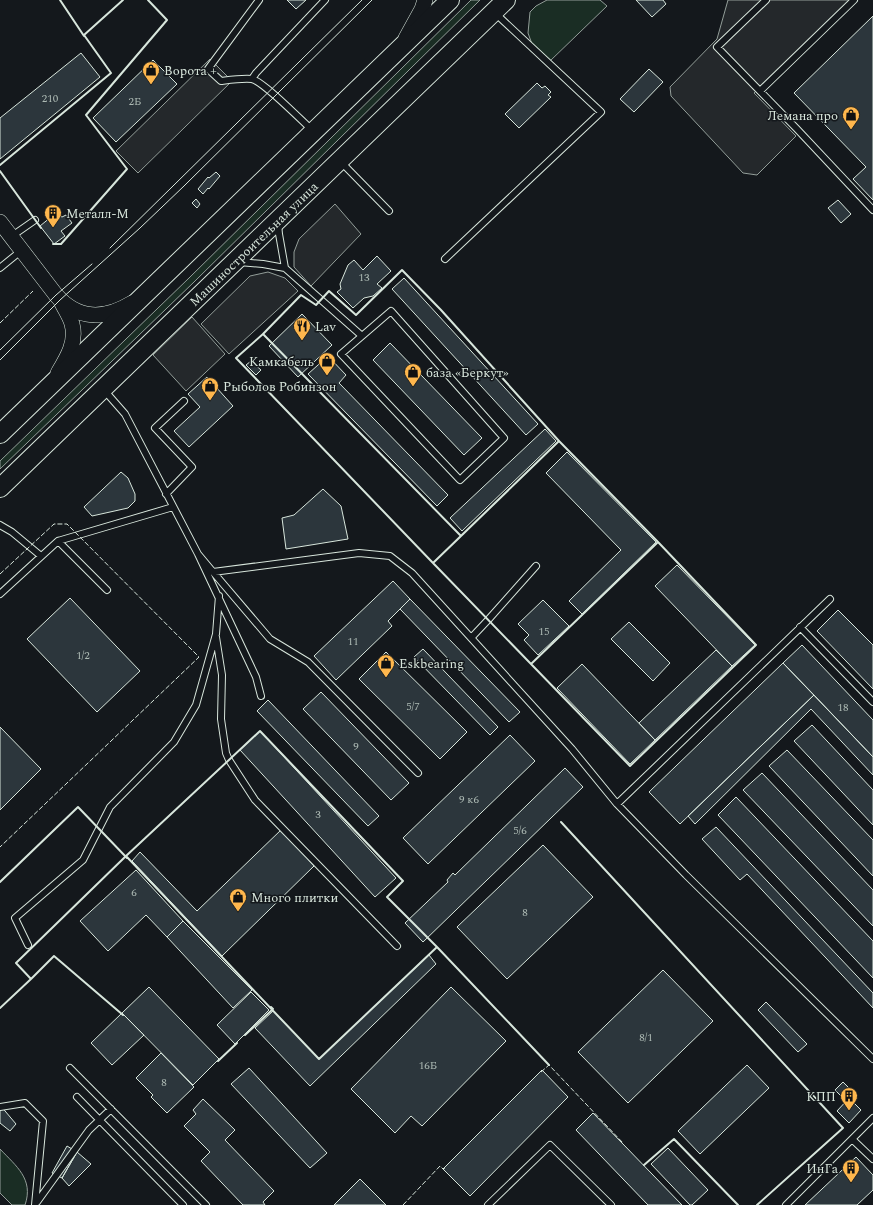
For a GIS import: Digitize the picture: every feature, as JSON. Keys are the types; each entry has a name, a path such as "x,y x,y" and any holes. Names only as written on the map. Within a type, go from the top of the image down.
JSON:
{"main road":[{"path":"0,434 450,0"},
{"name":"Машиностроительная улица","path":"0,488 500,6"}],"street":[{"path":"401,47 422,9 425,0"},
{"path":"0,222 60,300 72,323 73,335 71,348 67,359 51,385"},
{"path":"60,300 77,312 88,315 102,315 116,311 144,295"}],"lane":[{"path":"259,0 208,69 221,81 230,79 252,79 262,84 313,132"},
{"path":"252,79 256,72 325,0"},
{"path":"766,0 717,47 873,210"},
{"path":"760,91 854,0"},
{"path":"445,259 601,112 500,6"},
{"path":"340,160 389,211"},
{"path":"12,236 35,220"},
{"path":"278,220 285,268"},
{"path":"0,268 22,250"},
{"path":"234,262 249,262 285,268 362,336"},
{"path":"391,311 504,438 460,480 341,354 362,336 391,311"},
{"path":"103,389 125,414 198,554 256,677 261,696"},
{"path":"166,494 192,467 155,428 184,401"},
{"path":"0,594 58,541 173,507"},
{"path":"0,525 12,532 41,556"},
{"path":"58,541 107,590"},
{"path":"213,572 359,553 390,556 412,573 572,749 617,804 686,875 873,1059"},
{"path":"198,554 270,639 308,662 418,773"},
{"path":"471,638 536,566"},
{"path":"218,596 216,634 222,674 221,719 226,752 229,760 255,800 396,946"},
{"path":"617,804 830,599"},
{"path":"800,627 873,702"},
{"path":"28,945 15,918 83,860 110,807 174,742 196,705 216,634"},
{"path":"70,1068 206,1205"},
{"path":"77,1097 183,1205"},
{"path":"0,1107 25,1103 43,1121 35,1204"},
{"path":"35,1204 89,1130 111,1109"},
{"path":"786,1205 873,1118"},
{"path":"852,1138 873,1159"},
{"path":"491,1204 550,1145 611,1205"}],"green space":[{"path":"471,0 480,0 194,282 0,469 0,461 189,278"},
{"path":"547,0 600,0 607,6 550,61 532,44 528,33 530,12 536,6"},
{"path":"0,1149 17,1167 25,1180 27,1196 25,1205 12,1205 0,1193"}],"shaded area":[{"path":"728,0 850,0 754,93 796,136 757,175 743,173 671,96 670,87 717,39"},
{"path":"210,59 232,81 138,173 116,151"},
{"path":"335,204 361,234 311,286 294,267 294,252 299,239"},
{"path":"268,272 285,278 298,291 229,354 201,324 250,276"},
{"path":"192,317 225,354 186,391 153,355"}],"building":[{"path":"287,0 306,0 296,9"},
{"path":"636,0 663,0 666,4 652,17"},
{"name":"Лемана про","path":"873,16 873,200 853,179 866,167 794,93"},
{"path":"81,53 100,77 0,159 0,118"},
{"path":"153,60 177,84 116,142 93,118"},
{"path":"649,69 663,82 634,112 620,99"},
{"path":"537,83 542,88 545,86 551,92 548,95 551,97 519,128 505,114"},
{"path":"216,172 220,176 203,194 198,189 208,177 209,178"},
{"path":"196,199 200,204 197,208 192,203"},
{"path":"838,200 851,214 841,223 828,208"},
{"name":"Металл-М","path":"66,215 72,223 61,231 65,236 54,244 40,226 51,217 62,217"},
{"path":"377,256 391,271 377,284 382,288 373,296 364,298 353,308 337,292 341,289 340,284 348,265 354,260 363,270"},
{"path":"404,278 538,424 526,435 392,289"},
{"path":"302,314 332,345 298,377 269,346"},
{"path":"390,343 482,438 464,455 373,360"},
{"path":"328,356 346,375 339,383 448,495 437,506 308,374"},
{"path":"251,361 261,370 256,375 246,365"},
{"path":"207,377 233,406 189,447 174,431 200,407 188,394"},
{"path":"545,429 556,441 462,531 450,518"},
{"path":"567,452 656,542 582,614 569,601 621,550 546,473"},
{"path":"121,472 128,478 135,494 135,501 128,508 92,516 84,507"},
{"path":"323,489 341,506 348,539 286,549 282,518 294,515"},
{"path":"677,565 755,645 732,666 655,586"},
{"path":"393,581 410,599 388,621 392,626 336,680 314,656"},
{"path":"70,598 140,671 97,712 27,639"},
{"path":"410,599 520,712 509,722 400,609"},
{"path":"543,600 569,626 538,655 524,640 529,635 518,624"},
{"path":"838,610 873,645 873,689 817,631"},
{"path":"629,622 670,663 653,681 611,639"},
{"path":"802,645 873,720 873,757 783,663"},
{"path":"423,649 498,727 490,735 414,657"},
{"path":"716,650 732,666 655,740 639,723"},
{"path":"386,652 467,732 440,759 359,679"},
{"path":"783,663 814,695 680,824 649,792"},
{"path":"582,664 655,740 630,764 557,688"},
{"path":"321,692 409,783 391,800 303,709"},
{"path":"814,695 873,757 873,775 811,709 695,824 688,816"},
{"path":"268,700 379,816 368,826 257,711"},
{"path":"812,725 873,790 873,825 794,741"},
{"path":"0,727 41,769 0,810"},
{"path":"260,731 396,878 375,897 240,750"},
{"path":"510,735 535,761 428,864 403,838"},
{"path":"787,750 873,840 873,876 769,766"},
{"path":"565,768 583,787 423,942 405,923 448,882 447,880 453,873 455,875"},
{"path":"762,773 873,890 873,926 743,790"},
{"path":"736,797 873,941 873,978 718,815"},
{"path":"716,827 873,993 873,1008 747,874 740,880 702,839"},
{"path":"282,829 314,866 222,956 132,861 140,852 197,911"},
{"path":"543,845 593,897 507,979 457,927"},
{"path":"136,870 183,921 167,937 146,915 108,951 80,921"},
{"path":"183,921 252,990 233,1008 167,937"},
{"path":"429,955 436,964 310,1086 255,1028 273,1011 319,1059"},
{"path":"663,970 713,1021 628,1103 578,1052"},
{"path":"149,987 219,1059 193,1085 122,1013"},
{"path":"451,987 506,1041 422,1126 411,1116 395,1133 351,1089"},
{"path":"251,992 269,1010 235,1044 217,1025"},
{"path":"766,1002 807,1044 798,1052 758,1010"},
{"path":"122,1013 144,1035 112,1065 91,1043"},
{"path":"161,1053 194,1087 167,1113 151,1097 153,1095 136,1078"},
{"path":"747,1065 769,1088 700,1154 678,1131"},
{"path":"249,1068 327,1153 310,1168 231,1084"},
{"path":"542,1070 568,1097 470,1196 443,1169"},
{"path":"843,1082 853,1092 845,1100 835,1090"},
{"name":"КПП","path":"849,1098 861,1110 849,1123 837,1111"},
{"path":"203,1099 235,1130 225,1140 274,1191 263,1202 265,1205 243,1205 201,1161 210,1152 184,1126 196,1114 193,1110"},
{"path":"0,1105 16,1124 10,1131 0,1123"},
{"path":"593,1113 682,1205 648,1205 576,1130"},
{"path":"67,1146 77,1152 62,1178 52,1173"},
{"path":"668,1148 708,1190 692,1205 690,1205 651,1164"},
{"path":"77,1152 91,1164 69,1186 62,1178"},
{"name":"ИнГа","path":"856,1157 873,1175 873,1190 857,1205 805,1205"},
{"path":"360,1179 386,1205 334,1205"}],"tram line":[{"path":"110,248 362,0"},
{"path":"0,360 60,300 184,186 372,0"},
{"path":"0,350 56,295 92,264"}],"fence":[{"path":"0,323 33,291"},
{"path":"0,574 54,524 67,524 199,657 0,847"},
{"path":"541,1072 549,1065 623,1143"},
{"path":"403,1205 440,1166 443,1169 445,1168"}],"wall":[{"path":"60,0 84,36"},
{"path":"0,165 111,73 84,35 123,0"},
{"path":"53,244 61,244 127,169 86,115 167,20 148,0"},
{"path":"0,171 41,228"},
{"path":"402,270 441,310 559,441 461,536 263,334 301,295 316,305 329,291 356,315 402,270"},
{"path":"263,334 461,536 433,563 236,358 263,334"},
{"path":"559,441 658,542 531,664 433,563 559,441"},
{"path":"658,542 756,645 630,766 531,664 658,542"},
{"path":"260,731 403,881 387,897 437,947 319,1059 126,856 260,731"},
{"path":"0,882 78,807 127,858"},
{"path":"561,822 843,1128 757,1205"},
{"path":"123,1015 54,956 31,979 16,963 126,856"},
{"path":"437,947 549,1065"},
{"path":"0,1008 31,979"},
{"path":"245,1035 273,1009 271,1007"},
{"path":"218,1061 237,1043"},
{"path":"644,1165 674,1139 738,1205"}],"place":[{"name":"Ворота +","path":"151,85"},
{"name":"Лемана про","path":"851,130"},
{"name":"Металл-М","path":"53,228"},
{"name":"Lav","path":"302,341"},
{"name":"Камкабель","path":"327,376"},
{"name":"база «Беркут»","path":"413,387"},
{"name":"Рыболов Робинзон","path":"210,401"},
{"name":"Eskbearing","path":"386,678"},
{"name":"Много плитки","path":"238,912"},
{"name":"КПП","path":"849,1111"},
{"name":"ИнГа","path":"851,1183"}]}
